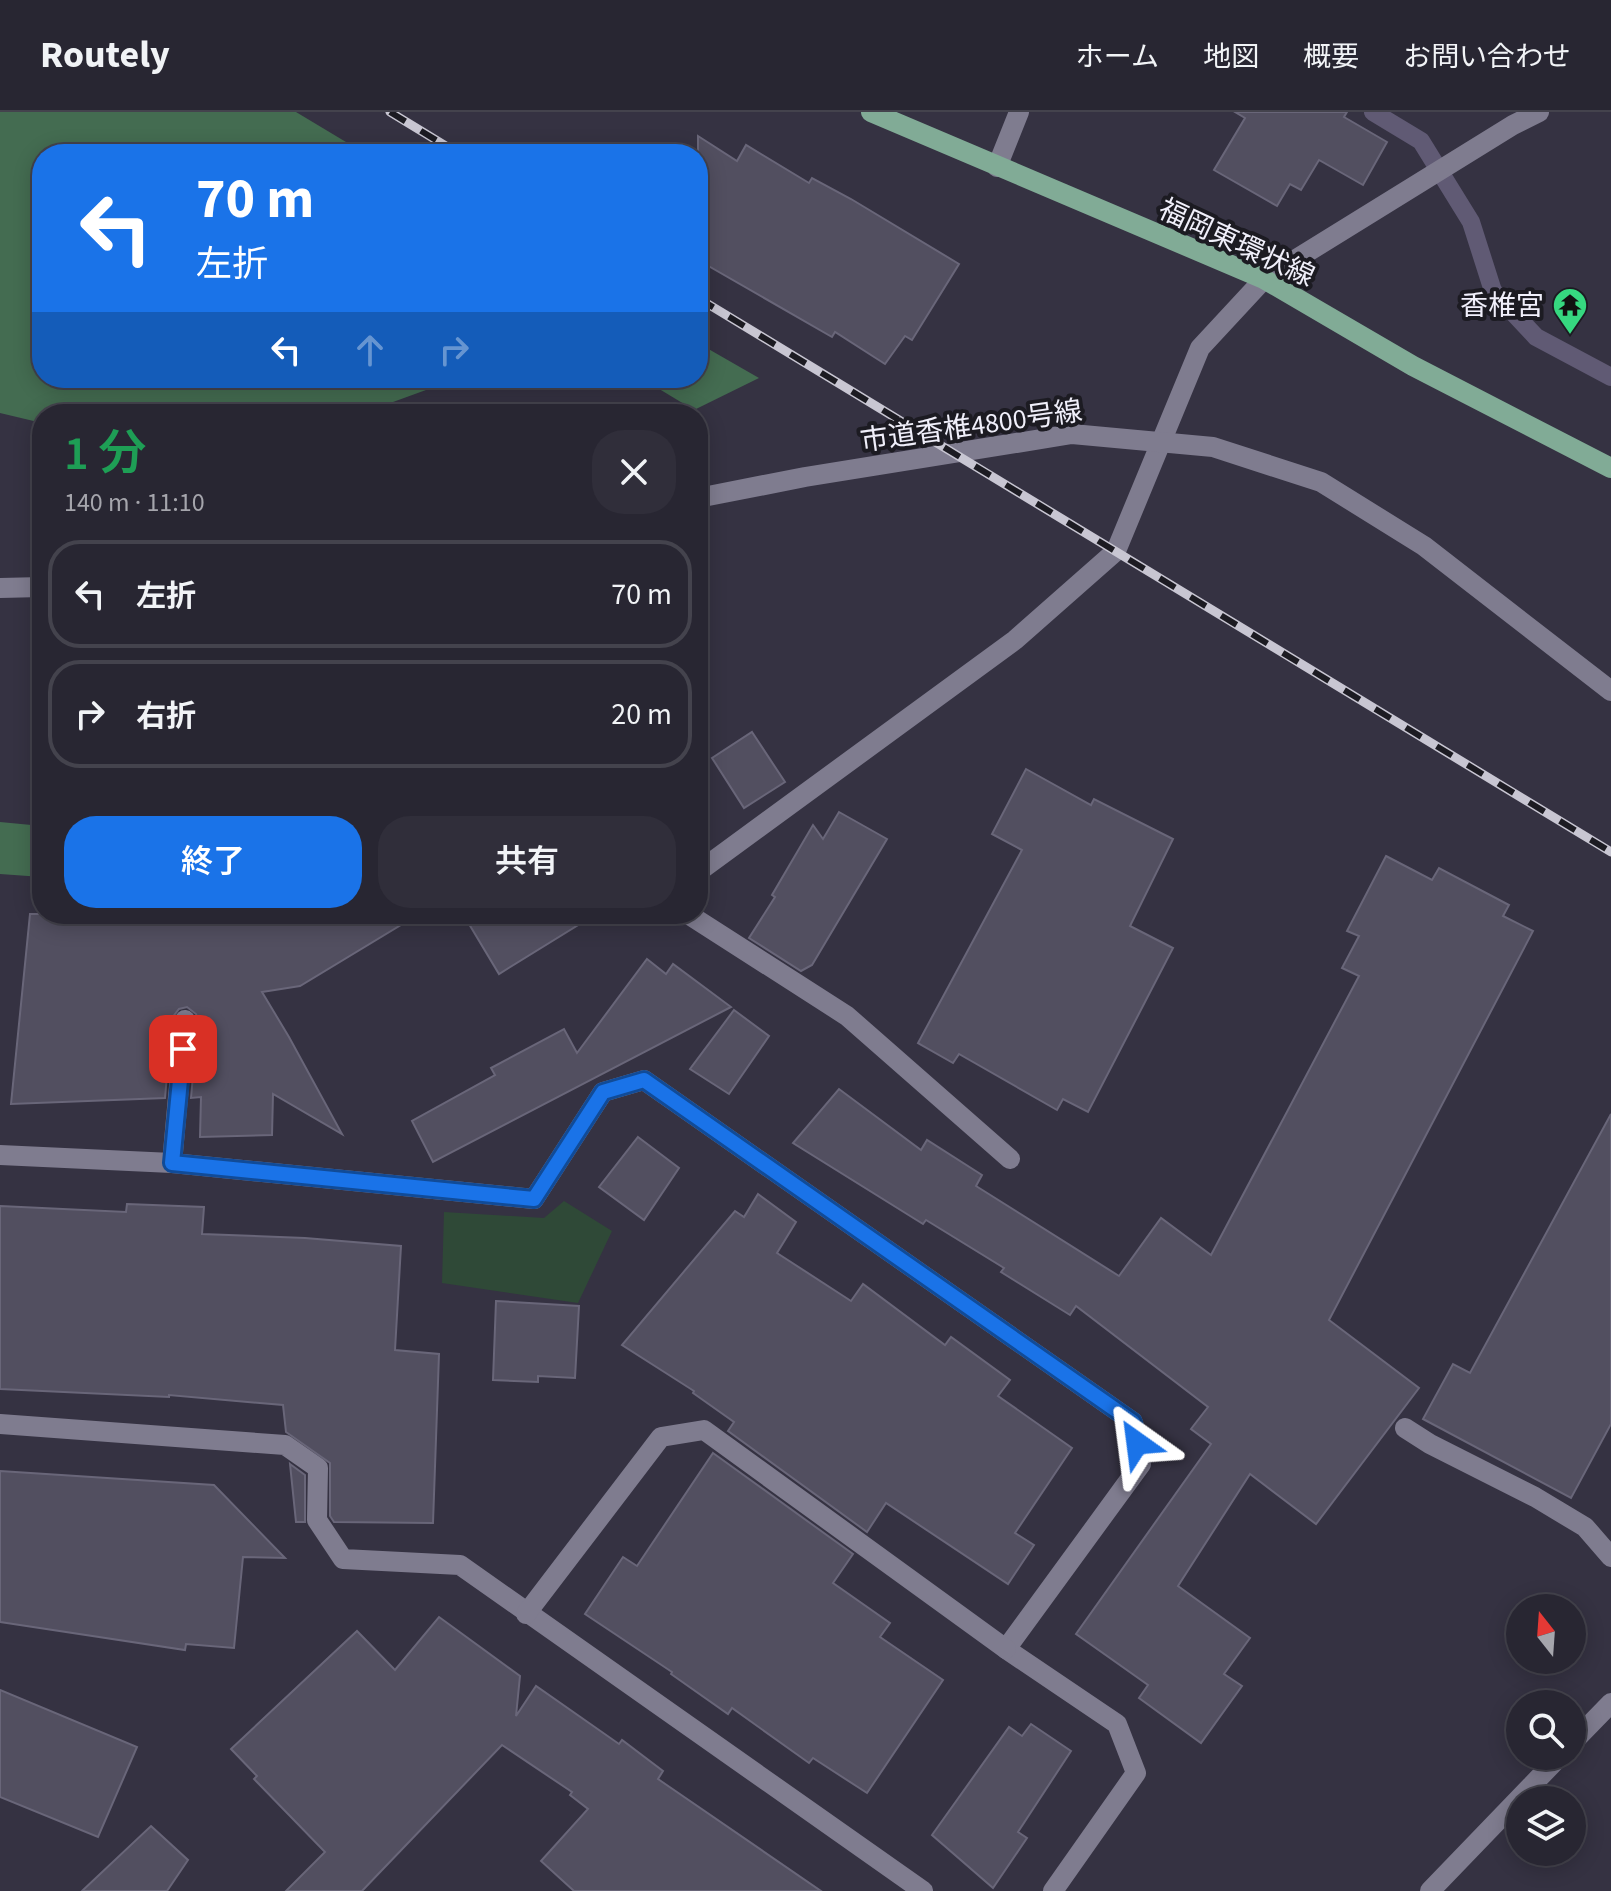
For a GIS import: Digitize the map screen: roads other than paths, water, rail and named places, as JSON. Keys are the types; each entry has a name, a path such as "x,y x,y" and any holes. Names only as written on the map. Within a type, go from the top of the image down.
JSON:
{"main road":[{"name":"福岡東環状線","path":"871,112 1264,279 1413,366 1611,468"}],"street":[{"path":"997,167 1019,112"},
{"path":"708,865 1015,640 1116,551 1200,348 1264,279 1499,133 1539,112"},
{"name":"市道香椎4800号線","path":"708,496 805,477 1072,434 1213,447 1321,482 1424,546 1611,691"},
{"path":"0,588 32,587"},
{"path":"704,924 847,1016 1010,1159"},
{"path":"172,1163 185,1020"},
{"path":"0,1155 172,1163 534,1199 603,1092 644,1080 1133,1422 1141,1464 1006,1649"},
{"path":"0,1424 285,1445 318,1468 317,1520 343,1559 460,1565 923,1891"},
{"path":"1405,1428 1585,1527 1611,1557"},
{"path":"526,1614 661,1437 704,1430 1006,1649 1117,1724 1136,1773 1053,1891"},
{"path":"1586,1729 1611,1703"},
{"path":"1430,1891 1547,1770"}],"waterway":[{"path":"1373,112 1421,141 1471,222 1493,291 1536,337 1611,377"}],"railway":[{"path":"390,112 443,144"},
{"path":"708,304 1611,852"}],"place":[{"name":"香椎宮","path":"1570,336"}]}
